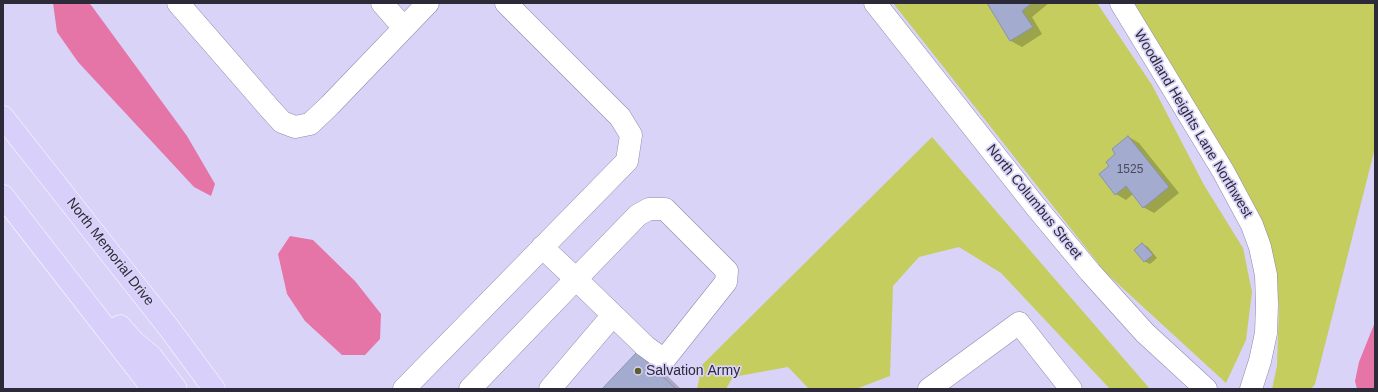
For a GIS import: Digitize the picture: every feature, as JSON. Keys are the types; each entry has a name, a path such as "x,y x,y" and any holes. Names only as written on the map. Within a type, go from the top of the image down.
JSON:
{"main road":[{"name":"North Memorial Drive","path":"3,117 169,328 214,389"},
{"path":"3,196 153,389"},
{"path":"47,252 80,276 119,325 150,356 176,389"}],"street":[{"path":"178,3 282,122 295,126 310,124 428,3"},
{"path":"382,3 404,28"},
{"path":"404,389 627,161 631,135 620,117 506,3"},
{"name":"North Columbus Street","path":"875,3 1036,207 1090,272 1145,333 1206,389"},
{"name":"Woodland Heights Lane Northwest","path":"1121,3 1223,171 1252,226 1260,247 1266,275 1266,333 1260,361 1251,389"},
{"path":"470,389 576,279 638,215 649,209 665,209 727,271 726,282 664,360 645,346 576,279 542,247"},
{"path":"550,389 613,315"},
{"path":"929,389 1019,323 1071,389"}],"green space":[{"path":"893,3 1097,3 1152,85 1204,185 1243,248 1252,292 1246,340 1226,383 1105,272"},
{"path":"1131,3 1375,3 1375,148 1315,384 1311,389 1272,389 1277,366 1279,305 1271,251"},
{"path":"932,137 1150,389 1110,389 1001,273 959,247 919,257 893,286 890,376 856,389 809,389 788,367 733,377 726,389 697,389 702,365"}],"shaded area":[{"path":"53,3 88,3 91,5 187,136 215,184 211,196 194,187 78,62 57,32"},
{"path":"290,236 313,240 355,281 381,314 380,339 365,355 342,355 305,321 287,294 278,254"},
{"path":"1375,322 1375,389 1357,389 1355,381 1359,362"}],"building":[{"path":"987,3 1032,3 1022,11 1033,27 1010,41"},
{"path":"1128,136 1169,187 1143,208 1126,186 1115,195 1099,174 1109,166 1106,162 1115,154 1112,149"},
{"path":"1142,243 1153,255 1144,262 1134,250"},
{"name":"Salvation Army","path":"637,352 676,389 602,389"}],"place":[{"name":"Salvation Army","path":"638,371"}]}
